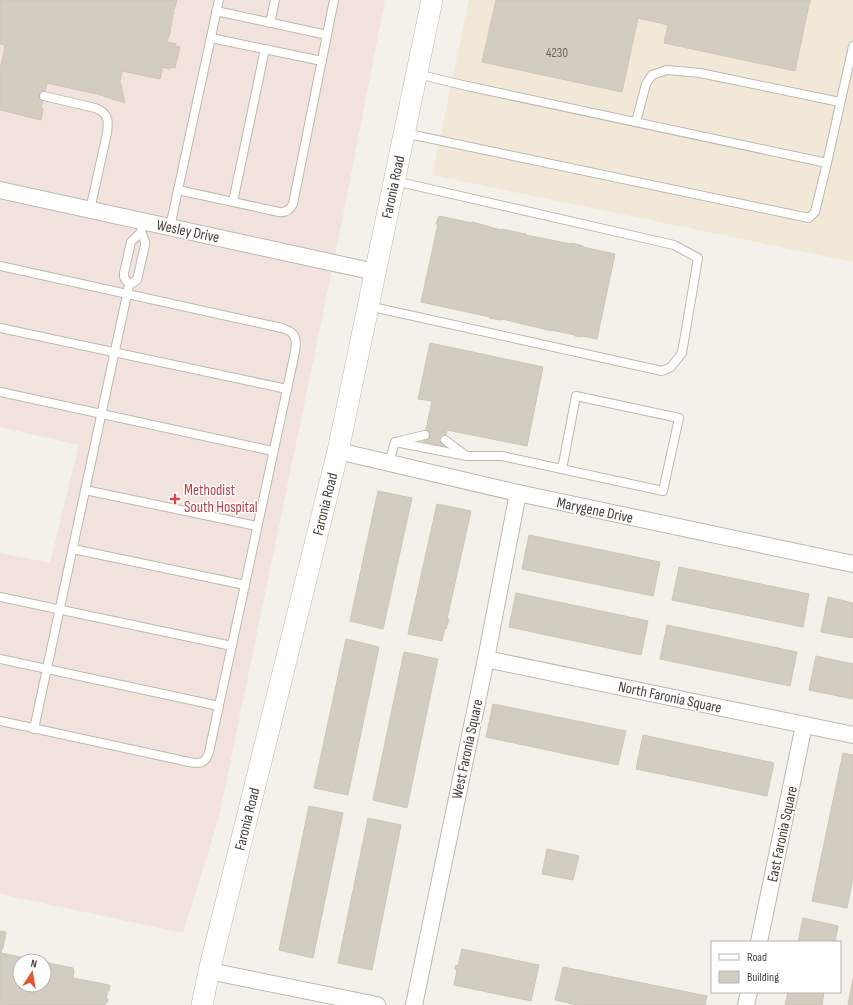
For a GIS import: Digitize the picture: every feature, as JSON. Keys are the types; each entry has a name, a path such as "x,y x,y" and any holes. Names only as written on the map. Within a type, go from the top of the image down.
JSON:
{"street":[{"name":"Faronia Road","path":"202,1005 209,971 338,451 432,0"},
{"name":"Wesley Drive","path":"0,190 90,210 142,227 170,227 375,272"},
{"name":"Marygene Drive","path":"338,451 518,493 853,564"},
{"name":"West Faronia Square","path":"414,1005 486,659 518,493"},
{"name":"North Faronia Square","path":"486,659 853,736"},
{"name":"East Faronia Square","path":"759,941 804,725"},
{"path":"209,971 377,1005"},
{"path":"746,1005 749,993"}],"lane":[{"path":"170,227 219,0"},
{"path":"270,23 275,0"},
{"path":"178,190 279,212 284,212 290,209 293,204 334,0"},
{"path":"216,11 327,35"},
{"path":"211,38 322,61"},
{"path":"404,133 809,218 815,212 853,46"},
{"path":"233,202 265,49"},
{"path":"636,122 646,84 652,74 667,70 700,73 840,102"},
{"path":"416,74 827,163"},
{"path":"44,96 95,108 101,110 106,115 108,120 107,133 90,210"},
{"path":"368,306 662,371 671,367 682,353 698,258 674,245 394,181"},
{"path":"129,285 137,280 145,245 142,227"},
{"path":"34,729 129,285 124,277 124,273 131,242 142,227"},
{"path":"0,266 289,330 296,339 296,346 274,451 219,706 208,755 203,762 199,763 181,760 0,721"},
{"path":"0,328 287,389"},
{"path":"0,392 274,451"},
{"path":"395,442 466,456 502,456 663,491 680,418 576,396 562,469"},
{"path":"395,442 425,436"},
{"path":"444,440 466,456"},
{"path":"389,463 395,442"},
{"path":"85,490 257,526"},
{"path":"73,549 245,585"},
{"path":"0,597 232,646"},
{"path":"0,659 219,706"}],"shaded area":[{"name":"Methodist South Hospital","path":"0,0 385,0 341,226 219,817 183,933 0,894 0,553 50,563 79,445 0,427"},
{"path":"469,0 853,0 853,262 432,175"}],"building":[{"path":"0,0 177,0 173,11 170,27 171,29 167,42 176,44 175,46 180,47 175,68 170,67 170,69 162,67 160,79 122,71 120,81 125,103 97,94 47,83 41,108 43,109 41,120 0,110 0,69 5,45 0,44"},
{"path":"496,0 810,0 795,71 664,43 668,25 638,18 622,92 482,62"},
{"path":"439,216 472,222 501,230 572,243 615,254 597,339 575,336 502,319 489,318 490,317 421,302 438,224 436,224"},
{"path":"430,343 543,367 527,446 447,430 443,448 423,444 432,401 418,399"},
{"path":"378,491 412,498 383,629 350,621"},
{"path":"437,504 471,511 447,619 449,619 442,641 408,634"},
{"path":"529,535 660,562 653,596 522,569"},
{"path":"679,567 809,594 803,627 672,600"},
{"path":"516,593 648,621 641,655 509,627"},
{"path":"828,597 853,603 853,638 821,632"},
{"path":"667,625 797,652 790,686 660,659"},
{"path":"346,639 379,647 348,795 314,788"},
{"path":"404,652 438,659 407,808 373,800"},
{"path":"816,656 853,664 853,699 809,690"},
{"path":"493,704 626,731 618,765 486,737"},
{"path":"643,735 774,763 767,796 636,769"},
{"path":"843,753 853,755 853,878 847,908 812,901"},
{"path":"309,806 343,813 313,958 279,950"},
{"path":"368,818 401,825 372,970 338,963"},
{"path":"547,849 579,856 573,880 542,874"},
{"path":"803,918 838,926 835,941 798,941"},
{"path":"0,931 6,932 1,953 12,955 12,993 52,993 52,964 73,968 73,978 110,986 106,999 108,999 107,1003 105,1003 105,1005 0,1005"},
{"path":"462,949 539,965 531,1001 454,985 457,970 455,969 456,965 458,966"},
{"path":"563,967 707,996 705,1005 577,1005 555,1000"},
{"path":"853,979 853,1005 848,1005"},
{"path":"788,993 824,993 822,1005 785,1005"}],"place":[{"name":"Methodist South Hospital","path":"175,499"}]}
